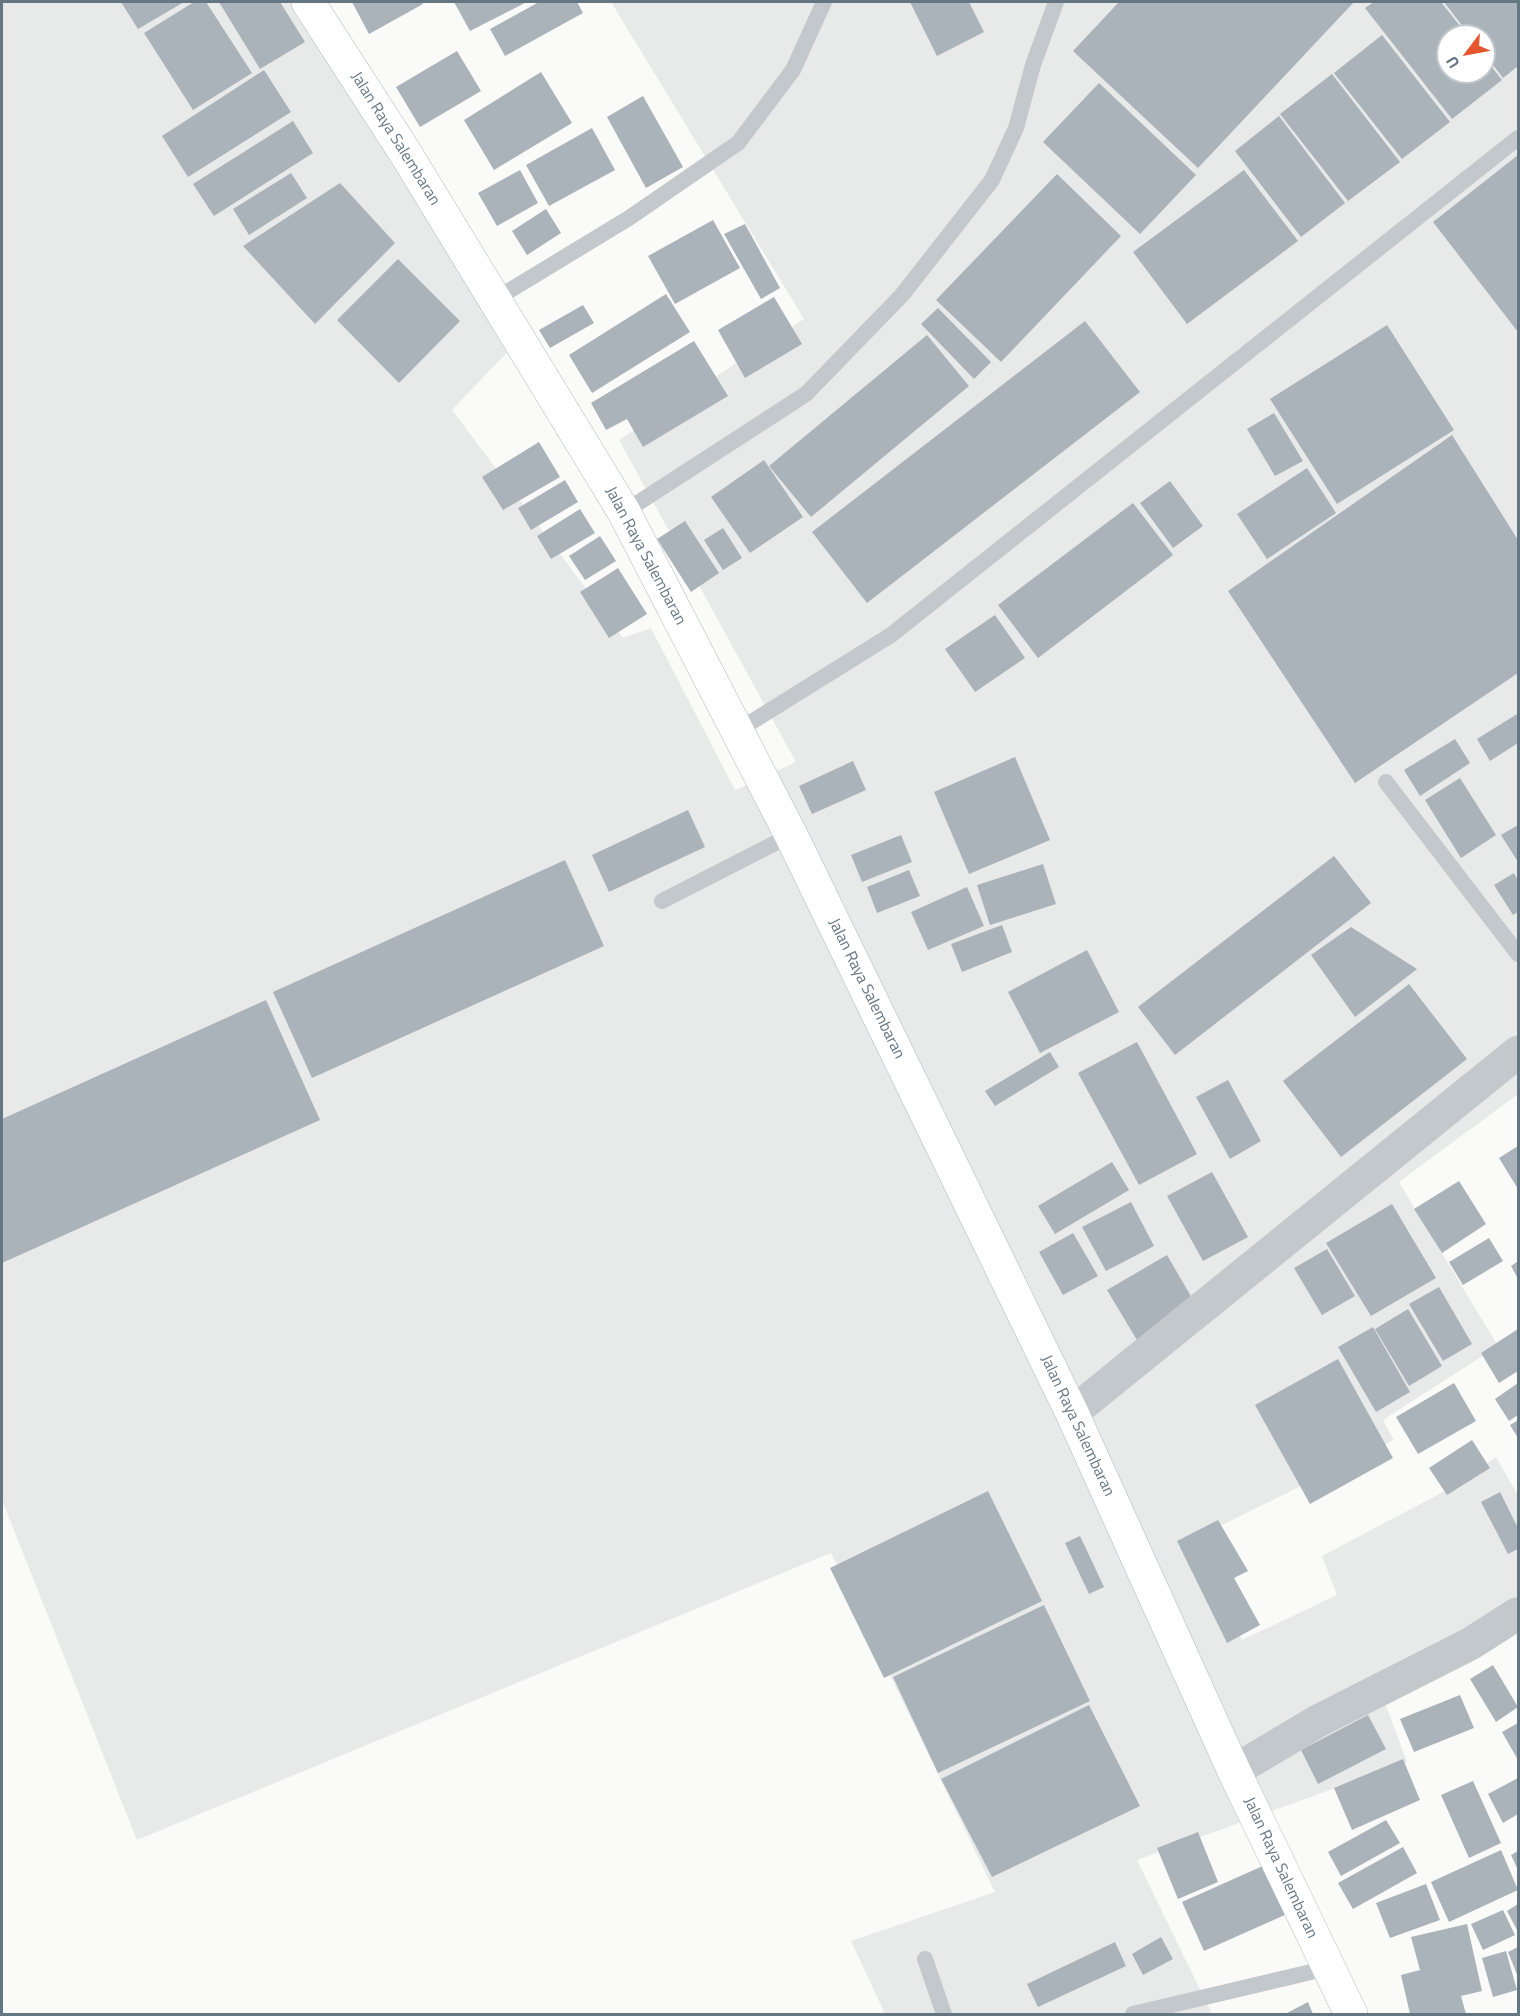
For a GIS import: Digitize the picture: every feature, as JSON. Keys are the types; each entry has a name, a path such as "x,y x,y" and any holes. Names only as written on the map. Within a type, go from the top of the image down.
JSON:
{"main road":[{"name":"Jalan Raya Salembaran","path":"308,2 406,154 624,512 791,835 1072,1413 1234,1771 1350,2014"}],"street":[{"path":"1072,1413 1518,1052"},
{"path":"1234,1771 1318,1721 1470,1644 1517,1614"}],"lane":[{"path":"494,300 629,218 738,143 793,70 824,2"},
{"path":"624,512 806,394 902,295 992,180 1016,128 1033,65 1056,2"},
{"path":"737,731 891,635 1518,138"},
{"path":"1386,782 1518,954"},
{"path":"662,901 791,835"},
{"path":"925,1959 944,2014"},
{"path":"1133,2014 1328,1968"}],"shaded area":[{"path":"2,2 290,2 513,346 452,410 623,638 651,628 735,790 796,762 619,440 804,319 611,2 1518,2 1518,1094 1399,1182 1498,1346 1383,1420 1394,1440 1194,1539 1242,1640 1337,1595 1322,1556 1445,1491 1496,1457 1518,1495 1518,1622 1384,1700 1407,1762 1137,1860 1212,2014 885,2014 851,1941 995,1892 831,1553 137,1840 2,1500"}],"building":[{"path":"121,2 184,2 138,29"},
{"path":"194,2 206,2 252,73 193,110 144,33"},
{"path":"219,2 280,2 305,42 260,69"},
{"path":"352,2 422,2 423,4 369,34"},
{"path":"454,2 527,2 470,31"},
{"path":"539,2 577,2 583,13 505,56 490,29"},
{"path":"910,2 969,2 984,32 937,56"},
{"path":"1119,2 1354,2 1198,168 1073,51"},
{"path":"1374,2 1441,2 1458,24 1436,24 1436,84 1496,84 1496,72 1502,80 1452,119 1365,8"},
{"path":"1444,2 1518,2 1518,66 1503,78 1496,69 1496,24 1461,24"},
{"path":"1382,35 1450,122 1402,159 1334,73"},
{"path":"457,51 481,91 420,127 396,87"},
{"path":"264,70 291,112 188,177 162,136"},
{"path":"541,72 572,123 494,170 464,120"},
{"path":"1332,74 1400,162 1348,201 1280,114"},
{"path":"1099,83 1196,175 1140,234 1043,142"},
{"path":"643,96 683,167 646,188 607,117"},
{"path":"1279,116 1345,203 1301,237 1235,151"},
{"path":"293,121 313,153 214,216 193,184"},
{"path":"592,128 615,170 549,206 526,165"},
{"path":"1518,155 1518,332 1433,222"},
{"path":"520,170 538,203 497,226 478,193"},
{"path":"1244,170 1298,241 1187,324 1133,252"},
{"path":"291,173 307,198 249,235 233,209"},
{"path":"1057,174 1121,236 1001,362 936,300"},
{"path":"340,183 395,243 315,324 243,246"},
{"path":"546,209 561,233 527,255 512,231"},
{"path":"713,220 740,268 675,304 648,256"},
{"path":"745,224 780,288 761,299 724,234"},
{"path":"398,259 460,321 399,383 337,320"},
{"path":"666,294 690,332 592,393 569,355"},
{"path":"774,297 802,344 745,378 718,330"},
{"path":"583,305 594,323 550,348 539,330"},
{"path":"938,308 991,362 974,379 921,324"},
{"path":"1085,321 1140,392 867,603 812,532"},
{"path":"1387,325 1454,430 1337,504 1270,399"},
{"path":"927,335 969,386 811,517 769,466"},
{"path":"694,341 728,396 643,447 627,419 606,430 591,403"},
{"path":"1274,413 1303,461 1275,476 1247,429"},
{"path":"1452,435 1518,540 1518,673 1355,783 1228,591"},
{"path":"539,442 560,477 503,510 482,477"},
{"path":"764,460 803,517 750,553 711,497"},
{"path":"1307,468 1336,513 1267,559 1237,514"},
{"path":"565,480 578,502 531,530 518,508"},
{"path":"1170,481 1203,526 1173,548 1140,503"},
{"path":"1133,503 1173,555 1038,658 998,605"},
{"path":"580,509 595,533 551,559 537,536"},
{"path":"685,521 719,573 691,592 657,539"},
{"path":"723,528 742,558 723,570 704,540"},
{"path":"600,536 616,561 585,580 569,556"},
{"path":"618,568 647,614 609,638 580,592"},
{"path":"995,615 1025,658 975,692 945,649"},
{"path":"1517,714 1518,743 1490,761 1477,739"},
{"path":"1455,739 1470,763 1420,796 1404,770"},
{"path":"1015,757 1050,840 969,874 934,792"},
{"path":"853,761 866,790 812,814 799,786"},
{"path":"1460,778 1496,835 1461,858 1425,800"},
{"path":"688,810 705,847 609,892 592,855"},
{"path":"1518,825 1518,862 1501,835"},
{"path":"901,835 912,862 862,882 851,855"},
{"path":"1334,856 1371,903 1175,1055 1138,1007"},
{"path":"565,860 604,946 312,1078 273,992"},
{"path":"1043,864 1056,904 990,925 977,885"},
{"path":"909,870 920,896 877,913 867,887"},
{"path":"1514,873 1518,881 1518,912 1513,915 1494,885"},
{"path":"967,887 984,926 928,950 911,912"},
{"path":"1002,925 1012,952 962,972 951,944"},
{"path":"1351,927 1417,969 1355,1017 1311,955"},
{"path":"1087,950 1119,1012 1040,1053 1008,992"},
{"path":"1409,984 1467,1059 1341,1157 1283,1081"},
{"path":"266,1000 320,1120 2,1263 2,1119"},
{"path":"1137,1042 1197,1154 1139,1185 1078,1073"},
{"path":"1050,1052 1059,1067 995,1106 985,1091"},
{"path":"1228,1080 1261,1141 1230,1159 1196,1097"},
{"path":"1518,1146 1518,1189 1499,1158"},
{"path":"1112,1162 1129,1190 1055,1234 1038,1206"},
{"path":"1212,1172 1248,1237 1203,1261 1167,1196"},
{"path":"1459,1181 1486,1224 1442,1253 1414,1209"},
{"path":"1131,1202 1154,1246 1106,1271 1082,1227"},
{"path":"1392,1204 1436,1278 1371,1316 1326,1243"},
{"path":"1073,1233 1098,1276 1063,1295 1039,1252"},
{"path":"1489,1238 1503,1261 1463,1285 1449,1262"},
{"path":"1327,1249 1355,1296 1322,1315 1294,1268"},
{"path":"1167,1255 1196,1305 1137,1340 1107,1290"},
{"path":"1518,1261 1518,1279 1511,1266"},
{"path":"1439,1287 1472,1344 1443,1361 1409,1304"},
{"path":"1408,1309 1442,1366 1409,1386 1375,1329"},
{"path":"1373,1327 1410,1392 1376,1412 1338,1347"},
{"path":"1518,1329 1518,1371 1499,1383 1481,1353"},
{"path":"1338,1359 1393,1458 1310,1504 1255,1405"},
{"path":"1454,1383 1476,1421 1418,1454 1396,1417"},
{"path":"1518,1383 1518,1415 1509,1421 1495,1399"},
{"path":"1518,1420 1518,1438 1510,1425"},
{"path":"1472,1440 1490,1468 1447,1495 1429,1468"},
{"path":"988,1491 1042,1601 884,1678 830,1568"},
{"path":"1500,1492 1518,1528 1518,1549 1508,1554 1481,1502"},
{"path":"1218,1520 1248,1571 1234,1578 1260,1625 1227,1643 1177,1541"},
{"path":"1080,1536 1104,1587 1089,1594 1065,1543"},
{"path":"1044,1605 1090,1701 938,1773 893,1677"},
{"path":"1493,1665 1518,1707 1496,1722 1470,1679"},
{"path":"1460,1695 1474,1728 1414,1752 1400,1719"},
{"path":"1089,1705 1140,1806 992,1877 941,1779"},
{"path":"1368,1715 1386,1749 1318,1784 1301,1750"},
{"path":"1518,1723 1518,1760 1502,1732"},
{"path":"1403,1759 1420,1800 1352,1830 1334,1788"},
{"path":"1518,1778 1518,1814 1503,1823 1488,1794"},
{"path":"1473,1781 1501,1843 1469,1858 1441,1795"},
{"path":"1386,1820 1400,1843 1341,1876 1328,1852"},
{"path":"1198,1832 1218,1882 1178,1899 1157,1848"},
{"path":"1403,1847 1417,1873 1353,1909 1338,1883"},
{"path":"1501,1850 1518,1890 1449,1922 1431,1882"},
{"path":"1518,1851 1518,1870 1511,1855"},
{"path":"1265,1865 1287,1914 1204,1951 1182,1902"},
{"path":"1426,1884 1440,1920 1390,1938 1376,1903"},
{"path":"1518,1904 1518,1932 1507,1911"},
{"path":"1503,1910 1515,1935 1483,1950 1471,1924"},
{"path":"1467,1924 1482,1991 1461,1996 1466,2014 1410,2014 1401,1975 1420,1970 1411,1937"},
{"path":"1161,1937 1173,1959 1143,1975 1132,1954"},
{"path":"1115,1942 1126,1966 1038,2007 1027,1984"},
{"path":"1518,1947 1518,1977 1508,1952"},
{"path":"1506,1951 1517,1990 1493,1997 1482,1958"},
{"path":"1308,2002 1313,2014 1285,2014"}]}
